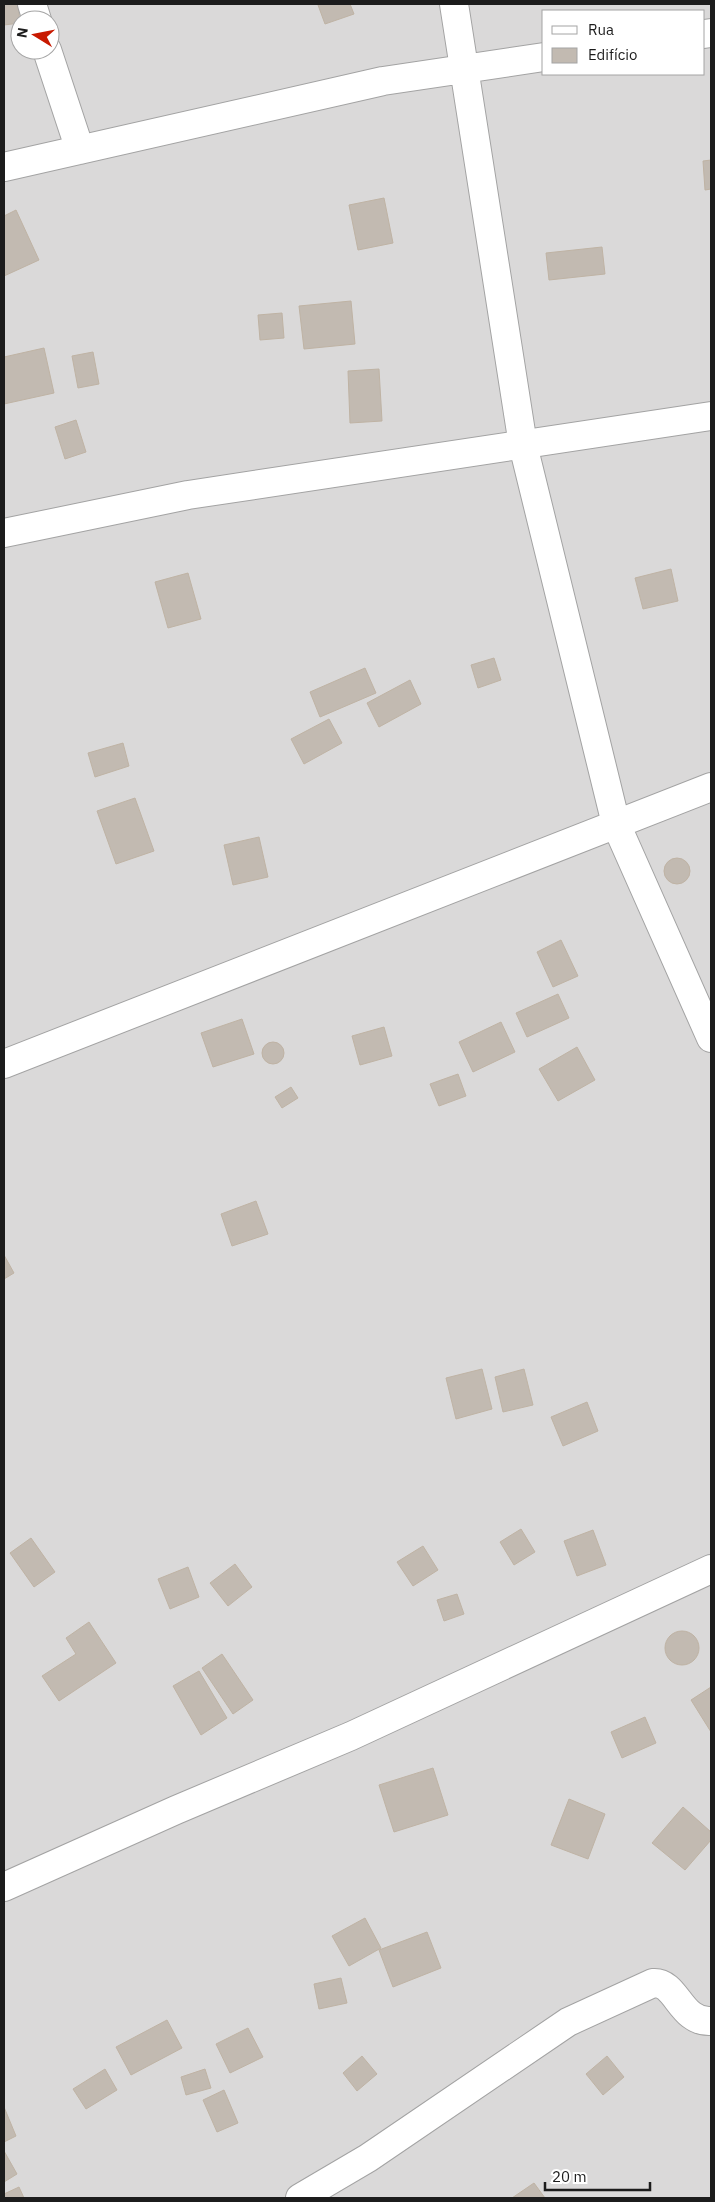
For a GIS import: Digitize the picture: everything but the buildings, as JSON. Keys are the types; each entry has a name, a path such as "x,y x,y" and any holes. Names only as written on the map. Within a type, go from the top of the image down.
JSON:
{"street":[{"path":"454,4 523,445 616,824 711,1038"},
{"path":"4,167 383,81 542,57"},
{"path":"50,60 80,150"},
{"path":"4,533 188,495 711,416"},
{"path":"4,1064 711,787"},
{"path":"4,1887 176,1810 351,1736 711,1569"},
{"path":"300,2198 368,2158 568,2022 653,1983 659,1983 666,1988 699,2021 711,2021"}],"shaded area":[{"path":"4,4 711,4 711,2198 4,2198"}]}
